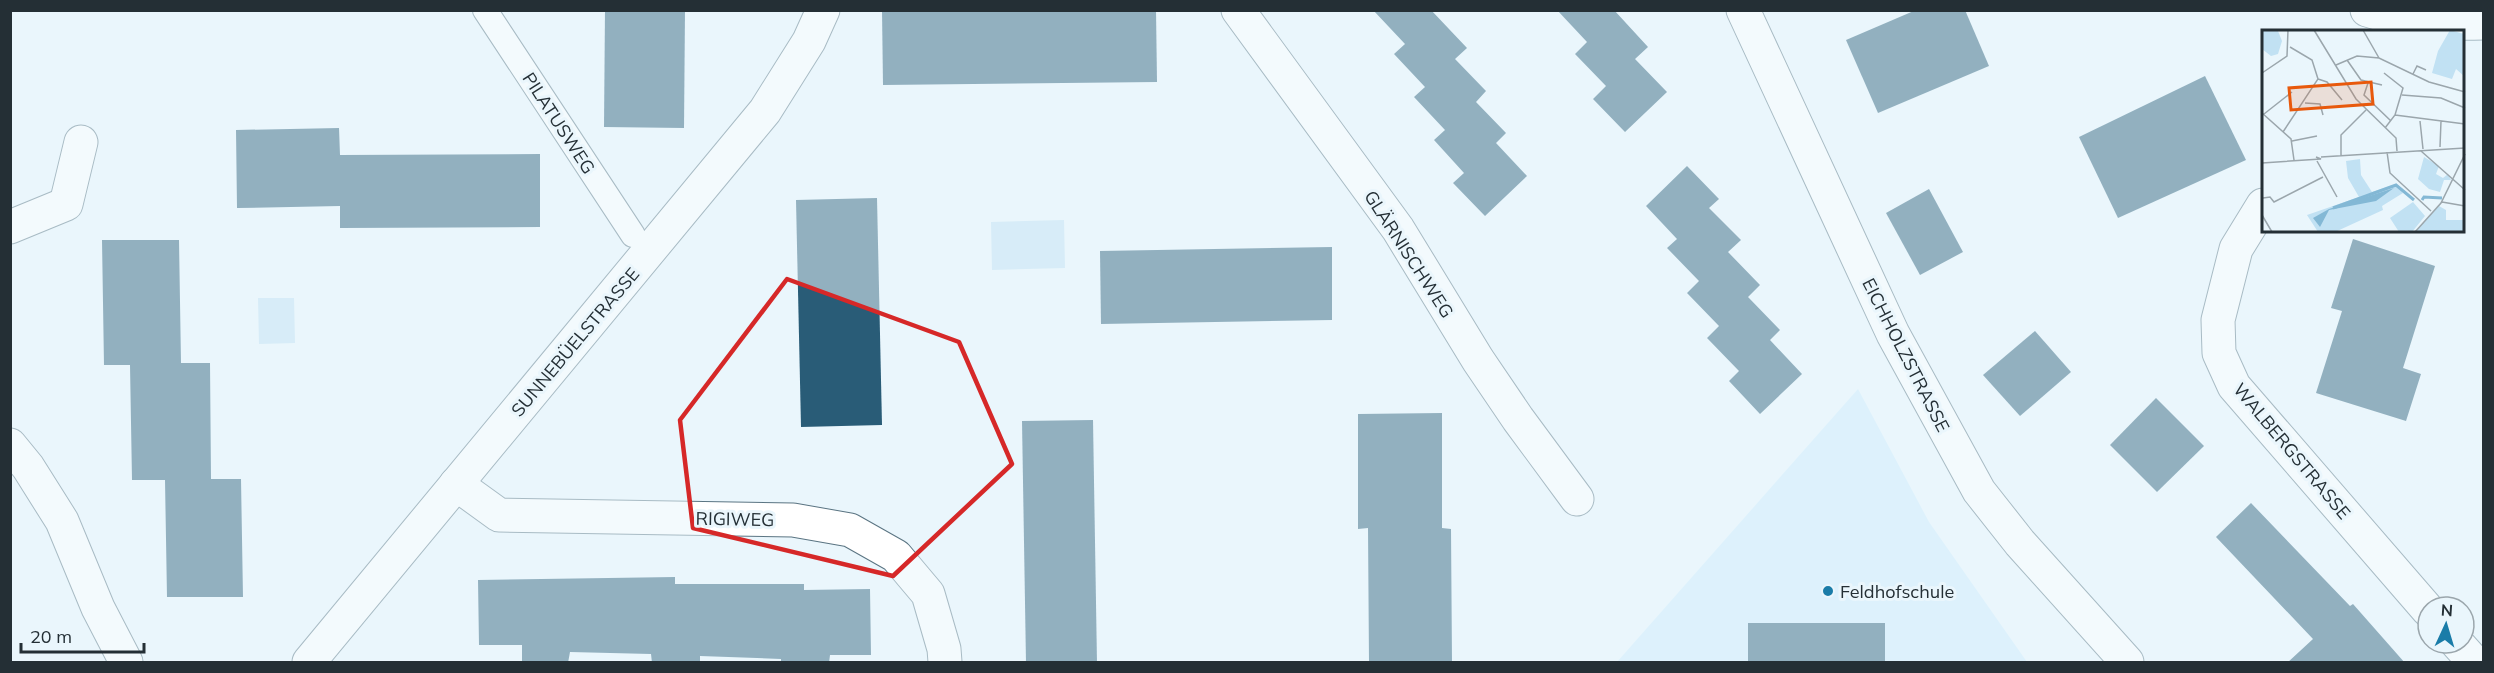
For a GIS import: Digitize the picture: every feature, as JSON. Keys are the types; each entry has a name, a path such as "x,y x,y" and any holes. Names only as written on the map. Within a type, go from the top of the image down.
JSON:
{"street":[{"name":"SUNNEBÜELSTRASSE","path":"309,663 765,111 809,41 823,10"},
{"name":"GLÄRNISCHWEG","path":"1238,10 1398,229 1478,360 1577,499"},
{"name":"EICHHOLZSTRASSE","path":"1743,10 1893,334 1979,490 2020,543 2127,663"},
{"path":"2379,20 2437,24 2484,23"},
{"path":"10,227 66,204 81,142"},
{"name":"WALBERGSTRASSE","path":"2262,206 2236,249 2218,320 2219,353 2234,386 2416,596"},
{"path":"10,445 28,467 62,521 98,608 126,663"},
{"name":"RIGIWEG","path":"456,484 500,515 793,520 850,530 896,556 928,594 944,649 945,663"}],"lane":[{"name":"PILATUSWEG","path":"485,10 633,235"}],"highlighted area":[{"path":"787,279 959,342 1012,464 893,576 693,528 680,420"}],"shaded area":[{"path":"1064,220 1065,268 992,270 991,222"},
{"path":"258,298 294,298 295,343 259,344"},
{"name":"Feldhofschule","path":"1858,389 1929,522 2027,662 1617,662"}],"building":[{"path":"605,10 685,10 684,128 604,127"},
{"path":"882,10 1156,10 1157,82 883,85"},
{"path":"1373,10 1431,10 1467,48 1455,59 1486,91 1476,102 1506,133 1496,143 1527,176 1485,216 1453,183 1464,173 1434,140 1445,130 1414,97 1425,87 1394,54 1405,44"},
{"path":"1557,10 1614,10 1648,47 1635,59 1667,92 1625,132 1593,99 1606,86 1575,54 1587,42"},
{"path":"1916,10 1965,10 1989,66 1878,113 1846,40"},
{"path":"2205,76 2246,160 2118,218 2079,137"},
{"path":"339,128 340,155 540,154 540,227 340,228 340,206 237,208 236,130"},
{"path":"1687,166 1719,199 1709,208 1741,240 1728,252 1760,285 1748,297 1780,330 1770,340 1802,374 1760,414 1729,381 1739,371 1707,338 1719,326 1687,293 1699,281 1667,248 1677,239 1646,206"},
{"path":"1929,189 1963,252 1920,275 1886,213"},
{"path":"877,198 882,425 801,427 796,200"},
{"path":"2353,239 2435,266 2403,368 2421,374 2406,421 2316,393 2342,311 2331,308"},
{"path":"102,240 179,240 181,363 210,363 211,479 241,479 243,597 167,597 165,480 132,480 130,365 104,365"},
{"path":"1332,247 1332,320 1101,324 1100,251"},
{"path":"2035,331 2071,372 2020,416 1983,375"},
{"path":"2156,398 2204,446 2157,492 2110,445"},
{"path":"1442,413 1442,528 1451,529 1452,663 1369,663 1368,528 1358,529 1358,414"},
{"path":"1093,420 1097,663 1026,663 1022,421"},
{"path":"2251,503 2350,606 2353,604 2405,663 2287,663 2313,639 2216,537"},
{"path":"675,577 675,584 804,584 804,590 870,589 871,655 830,655 829,663 781,663 781,659 700,656 700,663 652,663 651,654 570,652 568,663 522,663 522,645 479,645 478,580"},
{"path":"1748,623 1885,623 1885,663 1748,663"}],"place":[{"name":"Feldhofschule","path":"1828,591"}]}
